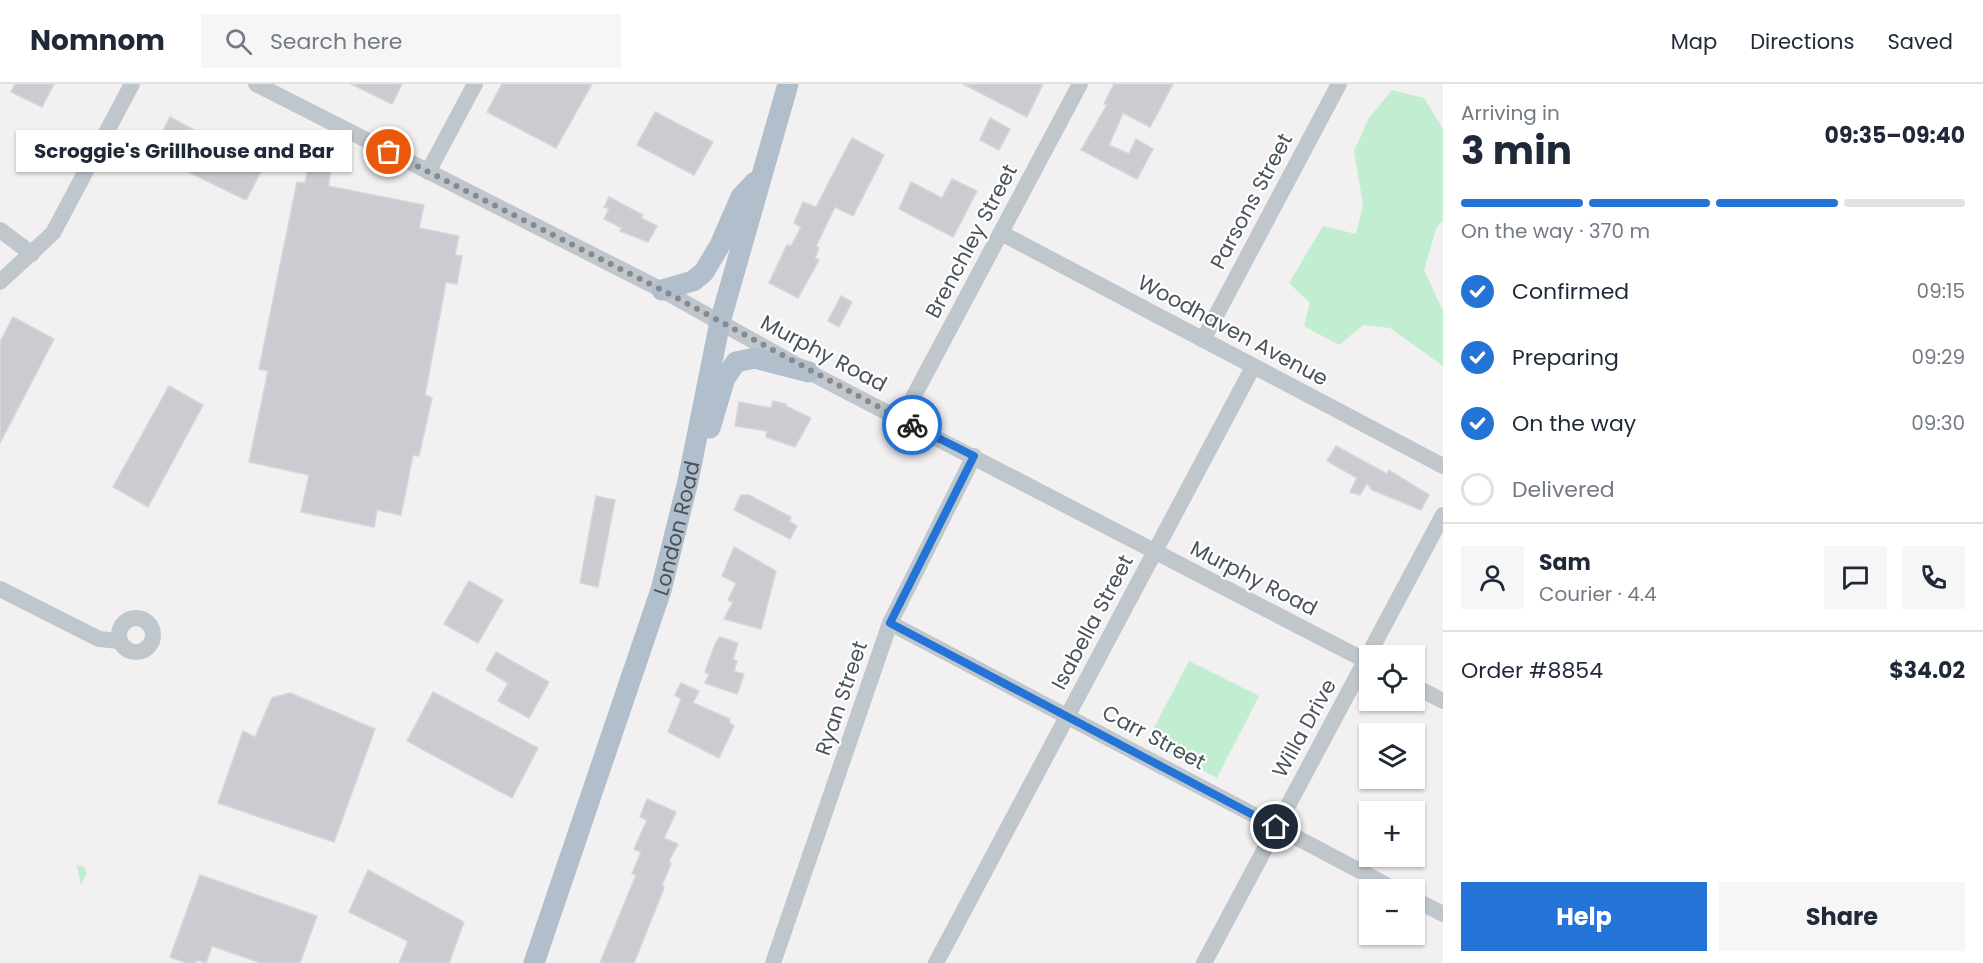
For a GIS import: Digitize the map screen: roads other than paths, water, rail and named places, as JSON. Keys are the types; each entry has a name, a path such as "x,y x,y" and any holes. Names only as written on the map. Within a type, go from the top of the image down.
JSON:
{"main road":[{"name":"London Road","path":"534,963 649,629 688,481 720,322 788,84"},
{"path":"662,290 693,281 704,272 720,245 741,197 761,175"},
{"path":"688,481 705,444 725,378 733,365 742,359 755,358 809,372"}],"street":[{"path":"0,282 53,233 66,213 132,84"},
{"name":"Murphy Road","path":"256,84 662,290 809,372 1359,657"},
{"path":"428,172 475,84"},
{"name":"Brenchley Street","path":"902,420 1080,84"},
{"name":"Parsons Street","path":"1203,340 1339,84"},
{"path":"0,230 32,254"},
{"name":"Woodhaven Avenue","path":"1001,233 1443,466"},
{"name":"Isabella Street","path":"936,963 1253,367"},
{"name":"Ryan Street","path":"773,963 890,623 974,456"},
{"name":"Willa Drive","path":"1377,645 1443,515"},
{"path":"0,589 99,639 119,641"},
{"name":"Carr Street","path":"890,623 1375,879"},
{"name":"Willa Drive","path":"1204,963 1359,678"},
{"path":"1425,692 1443,701"},
{"path":"1425,905 1443,914"}],"place":[{"name":"Scroggie's Grillhouse and Bar","path":"389,152"}]}
